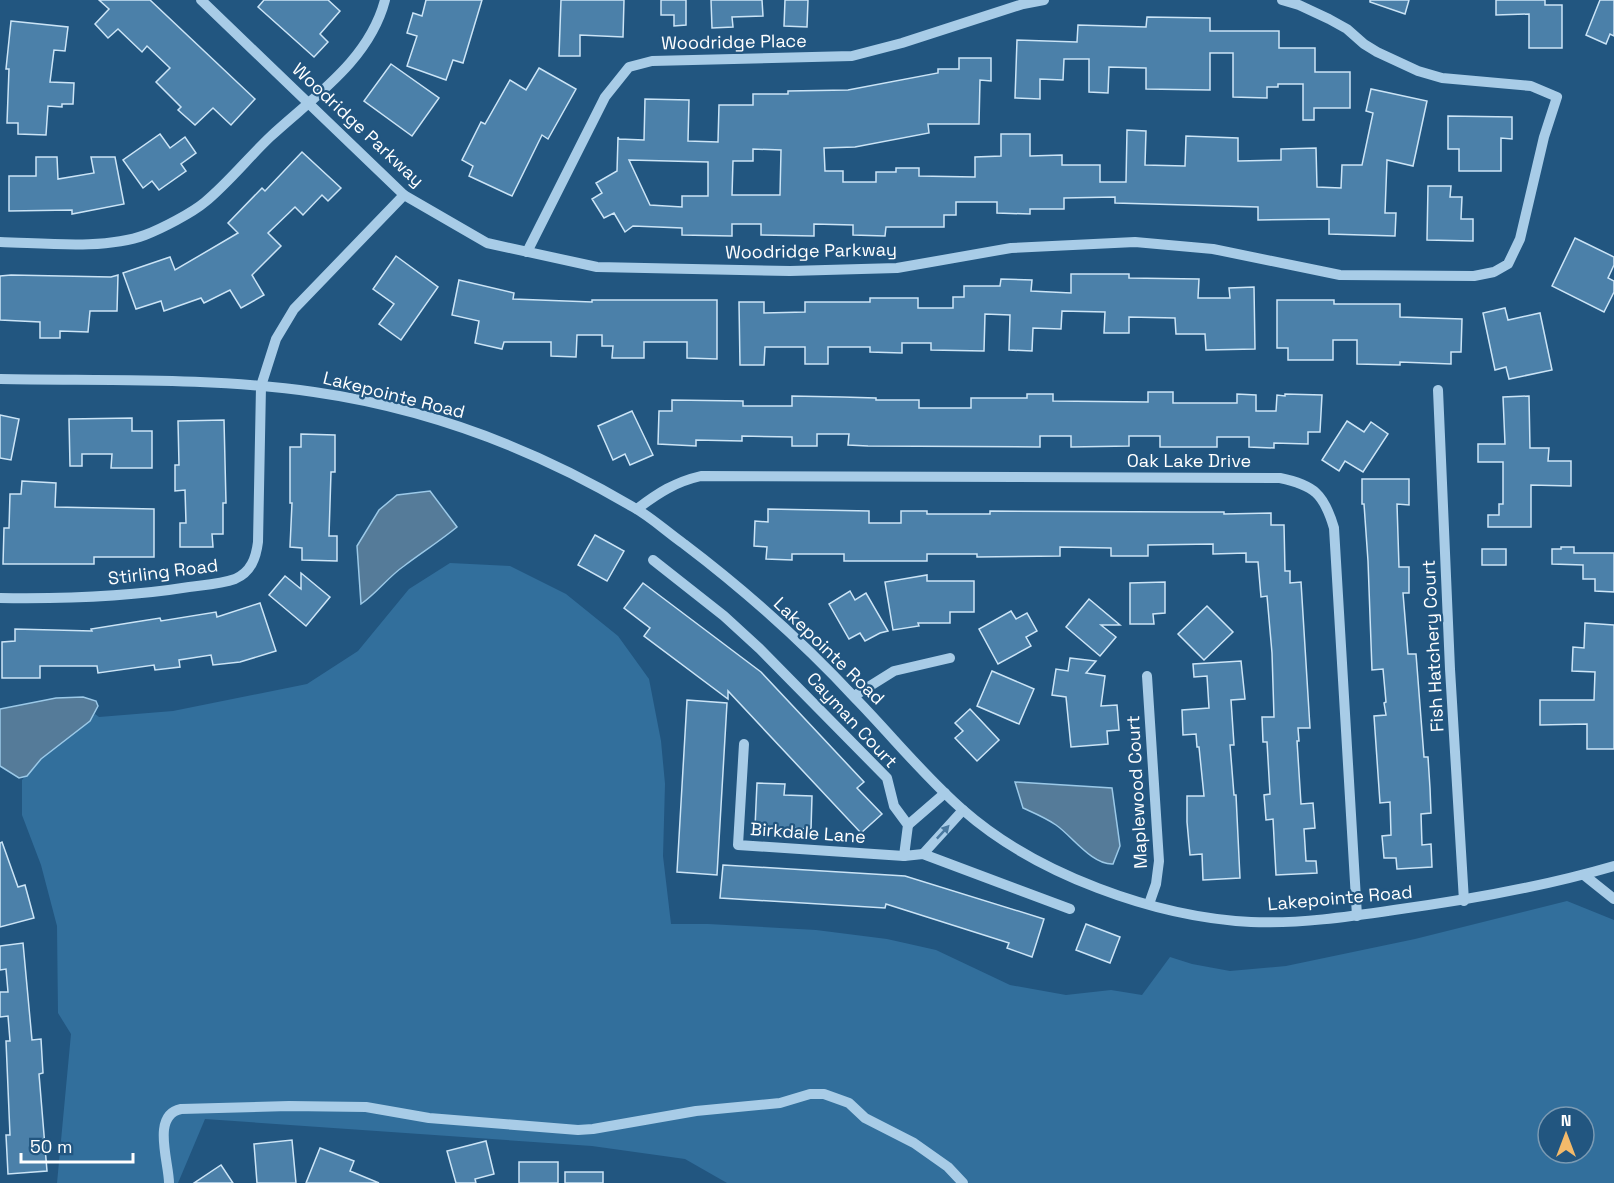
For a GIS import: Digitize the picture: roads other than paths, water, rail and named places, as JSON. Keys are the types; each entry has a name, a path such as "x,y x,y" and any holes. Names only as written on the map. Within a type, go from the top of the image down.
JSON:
{"street":[{"name":"Woodridge Parkway","path":"201,0 404,195 487,243 597,267 790,271 897,268 1011,248 1135,242 1213,249 1340,274 1474,276 1494,272 1509,264 1520,239 1544,137 1557,97 1531,86 1443,78 1418,71 1364,44 1347,29 1329,19 1282,0"},
{"path":"0,242 102,243 144,236 204,203 271,136 310,104 358,55 385,0"},
{"name":"Woodridge Place","path":"527,252 605,97 629,67 652,61 852,56 902,43 1023,4 1044,0"},
{"name":"Stirling Road","path":"0,598 62,598 174,590 236,578 249,569 256,559 258,542 261,386 276,339 294,309 404,195"},
{"name":"Lakepointe Road","path":"0,380 140,381 261,386 316,392 378,404 473,432 523,451 637,509 714,567 772,616 854,696 963,810 1016,847 1048,865 1082,882 1149,904 1216,918 1250,922 1295,922 1464,901 1584,874"},
{"name":"Fish Hatchery Court","path":"1438,390 1450,669 1464,901"},
{"name":"Oak Lake Drive","path":"637,509 661,491 680,481 701,476 1280,478 1303,482 1318,494 1329,511 1334,528 1357,916"},
{"name":"Cayman Court","path":"653,560 724,616 760,649 887,778 894,806 908,825"},
{"path":"854,696 894,671 950,658"},
{"name":"Maplewood Court","path":"1148,676 1159,861 1156,884 1149,904"},
{"name":"Birkdale Lane","path":"744,744 738,845 904,856"},
{"path":"945,793 908,825 904,856 923,854 1070,909"},
{"path":"923,854 963,810"},
{"path":"1584,874 1614,866"},
{"path":"1584,874 1614,899"},
{"path":"169,1183 163,1128 168,1116 181,1109 289,1106 366,1107 429,1118 578,1130 608,1127 696,1111 780,1103 816,1094 829,1095 849,1103 865,1118 914,1143 948,1167 963,1183"}]}
